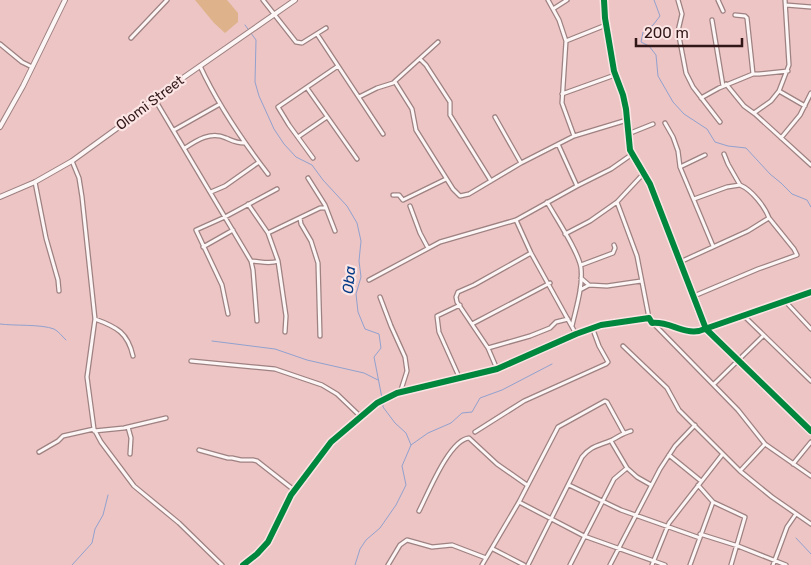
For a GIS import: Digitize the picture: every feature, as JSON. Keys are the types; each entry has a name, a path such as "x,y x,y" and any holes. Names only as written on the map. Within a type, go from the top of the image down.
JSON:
{"main road":[{"path":"0,127 65,0"},
{"name":"Olomi Street","path":"0,197 35,182 72,161 123,124 154,98 294,0"}],"street":[{"path":"131,38 167,0"},
{"path":"263,0 296,42 302,43 326,28"},
{"path":"548,0 559,20 566,41 562,103 574,136"},
{"path":"552,9 566,0"},
{"path":"604,0 606,25 615,75 623,95 632,155 650,184 706,329 811,431"},
{"path":"678,0 682,14 678,31 686,73 693,87 720,122"},
{"path":"718,0 723,11"},
{"path":"754,113 771,101 779,91 788,71 785,2 811,8"},
{"path":"735,15 747,18 753,74"},
{"path":"712,20 724,85 811,166"},
{"path":"566,41 606,25"},
{"path":"317,34 383,134"},
{"path":"359,97 395,82 438,42"},
{"path":"0,44 22,62 32,67"},
{"path":"420,60 433,75 450,102 450,115 491,181"},
{"path":"200,66 244,143 268,174"},
{"path":"313,158 278,107 338,66"},
{"path":"701,98 724,85 753,74 788,71"},
{"path":"562,94 615,75"},
{"path":"395,82 412,109 416,130 453,190 460,196 469,194 521,163 574,136 627,120"},
{"path":"307,88 357,160"},
{"path":"779,91 805,106"},
{"path":"781,138 795,122 811,93"},
{"path":"154,98 251,261 257,321"},
{"path":"174,130 220,104"},
{"path":"298,137 327,117"},
{"path":"495,117 521,163"},
{"path":"665,123 676,144 680,167 713,246"},
{"path":"628,134 652,124"},
{"path":"185,148 199,138 210,136 222,136 231,142 244,143"},
{"path":"558,144 577,186"},
{"path":"694,296 796,255 794,249 769,218 767,212 740,185 724,154"},
{"path":"369,280 440,242 516,220 611,169 632,155"},
{"path":"680,167 705,155"},
{"path":"72,161 79,178 82,197 95,320 87,366 94,430 134,486 179,522 222,565"},
{"path":"211,192 225,186 259,162"},
{"path":"565,234 590,221 616,202 644,173"},
{"path":"308,178 326,208 334,231"},
{"path":"394,195 399,195 403,200 446,179"},
{"path":"35,182 59,290"},
{"path":"694,199 719,189 740,185"},
{"path":"228,314 222,285 196,230 277,189"},
{"path":"547,202 578,257 581,266 580,290 572,326"},
{"path":"616,202 637,256 649,318 738,410 765,444 811,476"},
{"path":"248,204 268,233 278,261 286,316 285,332"},
{"path":"410,206 428,248"},
{"path":"268,233 320,208 326,208"},
{"path":"300,218 301,224 312,241 318,263 320,336"},
{"path":"680,262 748,231 769,218"},
{"path":"516,220 531,253 550,283 576,334"},
{"path":"203,247 233,230"},
{"path":"581,266 613,254 614,245"},
{"path":"497,369 488,348 456,297 458,292 531,253"},
{"path":"251,261 270,263 278,261"},
{"path":"581,278 589,285"},
{"path":"580,290 589,285 607,286 641,281"},
{"path":"472,324 550,283"},
{"path":"652,322 661,322 688,332 706,329 811,292"},
{"path":"380,297 390,326 405,358 407,371 400,393"},
{"path":"785,301 811,329"},
{"path":"460,305 437,316 439,332 460,379"},
{"path":"744,316 811,381"},
{"path":"243,565 258,554 268,542 294,490 334,438 377,403 400,393 497,369 592,328 616,322 649,318"},
{"path":"488,348 530,336 552,326 556,322 568,319"},
{"path":"95,320 119,329 130,344 133,356"},
{"path":"475,432 524,401 606,364 608,362 592,328"},
{"path":"714,384 764,336"},
{"path":"623,346 667,388 679,410 722,455 740,471 811,524"},
{"path":"190,361 275,368 322,385 337,394 360,416"},
{"path":"482,565 519,502 556,430 605,401 624,433"},
{"path":"39,452 63,436 94,430 128,427 166,418"},
{"path":"610,565 669,455 695,425"},
{"path":"128,427 131,436 130,454"},
{"path":"493,549 526,565 587,451 630,431"},
{"path":"419,511 449,453 465,439 469,438 497,464 527,485"},
{"path":"611,441 627,468 637,477 652,484"},
{"path":"792,464 811,442"},
{"path":"740,471 765,444"},
{"path":"198,450 228,458 252,460 294,490"},
{"path":"669,455 701,481"},
{"path":"653,563 667,526 722,455"},
{"path":"570,565 614,479 627,468"},
{"path":"569,485 621,510 667,526 738,546 786,565"},
{"path":"698,485 713,502 746,517 731,565"},
{"path":"519,502 584,536 653,563 665,565"},
{"path":"690,565 713,502"},
{"path":"773,565 787,527 796,514"},
{"path":"388,565 400,544 407,540 432,547 452,545 486,558"}],"shaded area":[{"path":"195,0 227,0 238,13 238,22 225,33"}],"waterway":[{"path":"654,0 660,16 653,25 643,32 641,42 649,46 656,55 658,76 673,102 684,114 707,129 715,142 746,148 792,194 807,200 811,207"},
{"name":"Oba","path":"245,25 256,40 255,82 259,96 274,129 296,157 312,165 347,206 357,223 361,241 359,261 361,277 356,294 358,312 365,329 379,334 381,348 374,357 382,398"},
{"path":"0,324 49,327 56,330 66,340"},
{"path":"212,341 275,349 307,360 364,373 378,380"},
{"path":"411,445 428,433 451,423 462,413 472,412 480,398 502,390 552,364"},
{"name":"Oba","path":"355,565 360,549 366,540 380,528 396,505 406,485 402,466 411,445 406,433 395,423 383,407 383,402"},
{"path":"72,565 92,543 95,529 103,515 108,495"},
{"path":"796,538 811,554"}],"cycle path":[{"path":"604,0 605,18 614,71 626,109 630,150 650,184 706,329 811,431"},
{"path":"243,565 268,542 291,495 331,442 377,403 397,393 497,369 601,325 649,318 652,323 664,324 687,331 699,331 811,292"}]}
